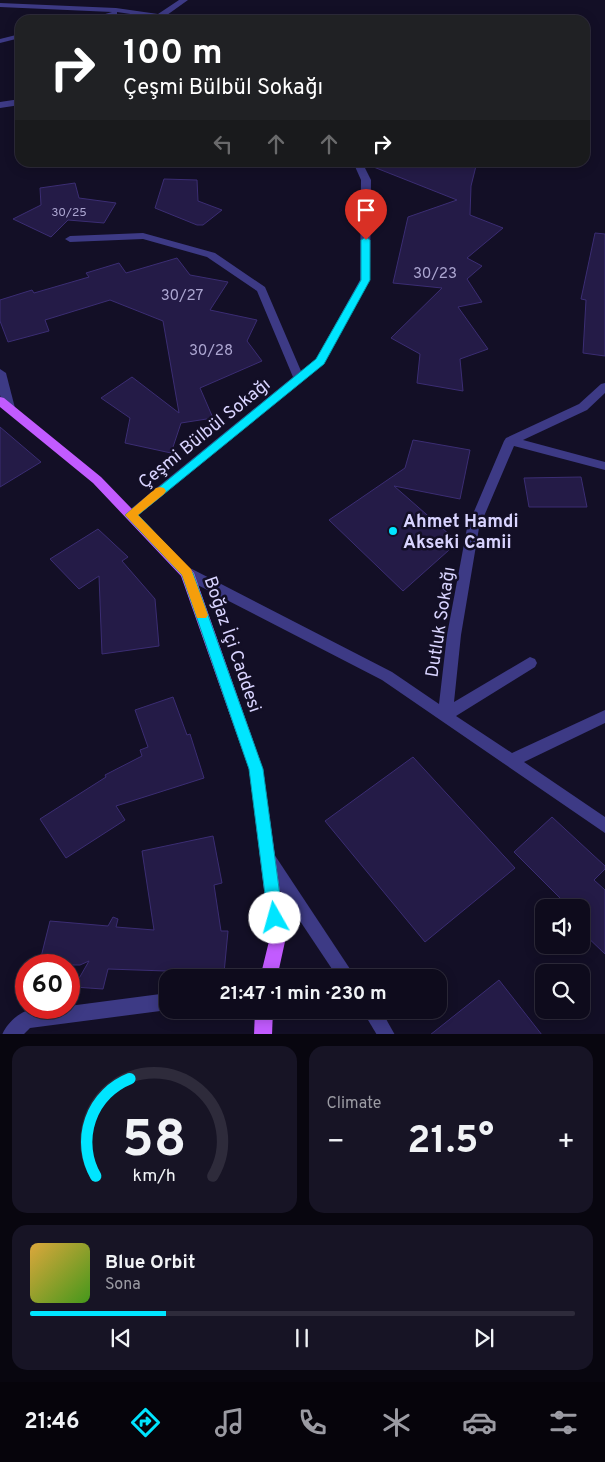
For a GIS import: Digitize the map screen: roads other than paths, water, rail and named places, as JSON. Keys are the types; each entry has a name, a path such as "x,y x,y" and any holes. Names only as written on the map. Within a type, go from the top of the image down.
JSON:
{"main road":[{"name":"Boğaz İçi Caddesi","path":"5,404 97,480 187,573 256,769 278,937 270,969"},
{"path":"263,1034 264,1019"}],"street":[{"path":"162,15 184,0"},
{"path":"0,5 152,15"},
{"path":"112,15 126,12"},
{"path":"0,41 15,37"},
{"path":"0,105 15,103"},
{"name":"Çeşmi Bülbül Sokağı","path":"131,515 320,361 366,280 366,180 360,167"},
{"path":"70,239 142,236 211,255 261,289 299,379"},
{"path":"0,373 5,404"},
{"path":"510,441 583,407 605,388"},
{"path":"510,441 605,466"},
{"name":"Dutluk Sokağı","path":"445,715 454,635 473,528 510,441"},
{"path":"187,573 387,676 605,826"},
{"path":"445,715 530,663"},
{"path":"511,761 605,716"},
{"path":"268,860 342,969"},
{"path":"10,1034 26,1020 159,1002"},
{"path":"377,1019 387,1034"}],"place":[{"name":"Ahmet Hamdi Akseki Camii","path":"393,531"}]}
